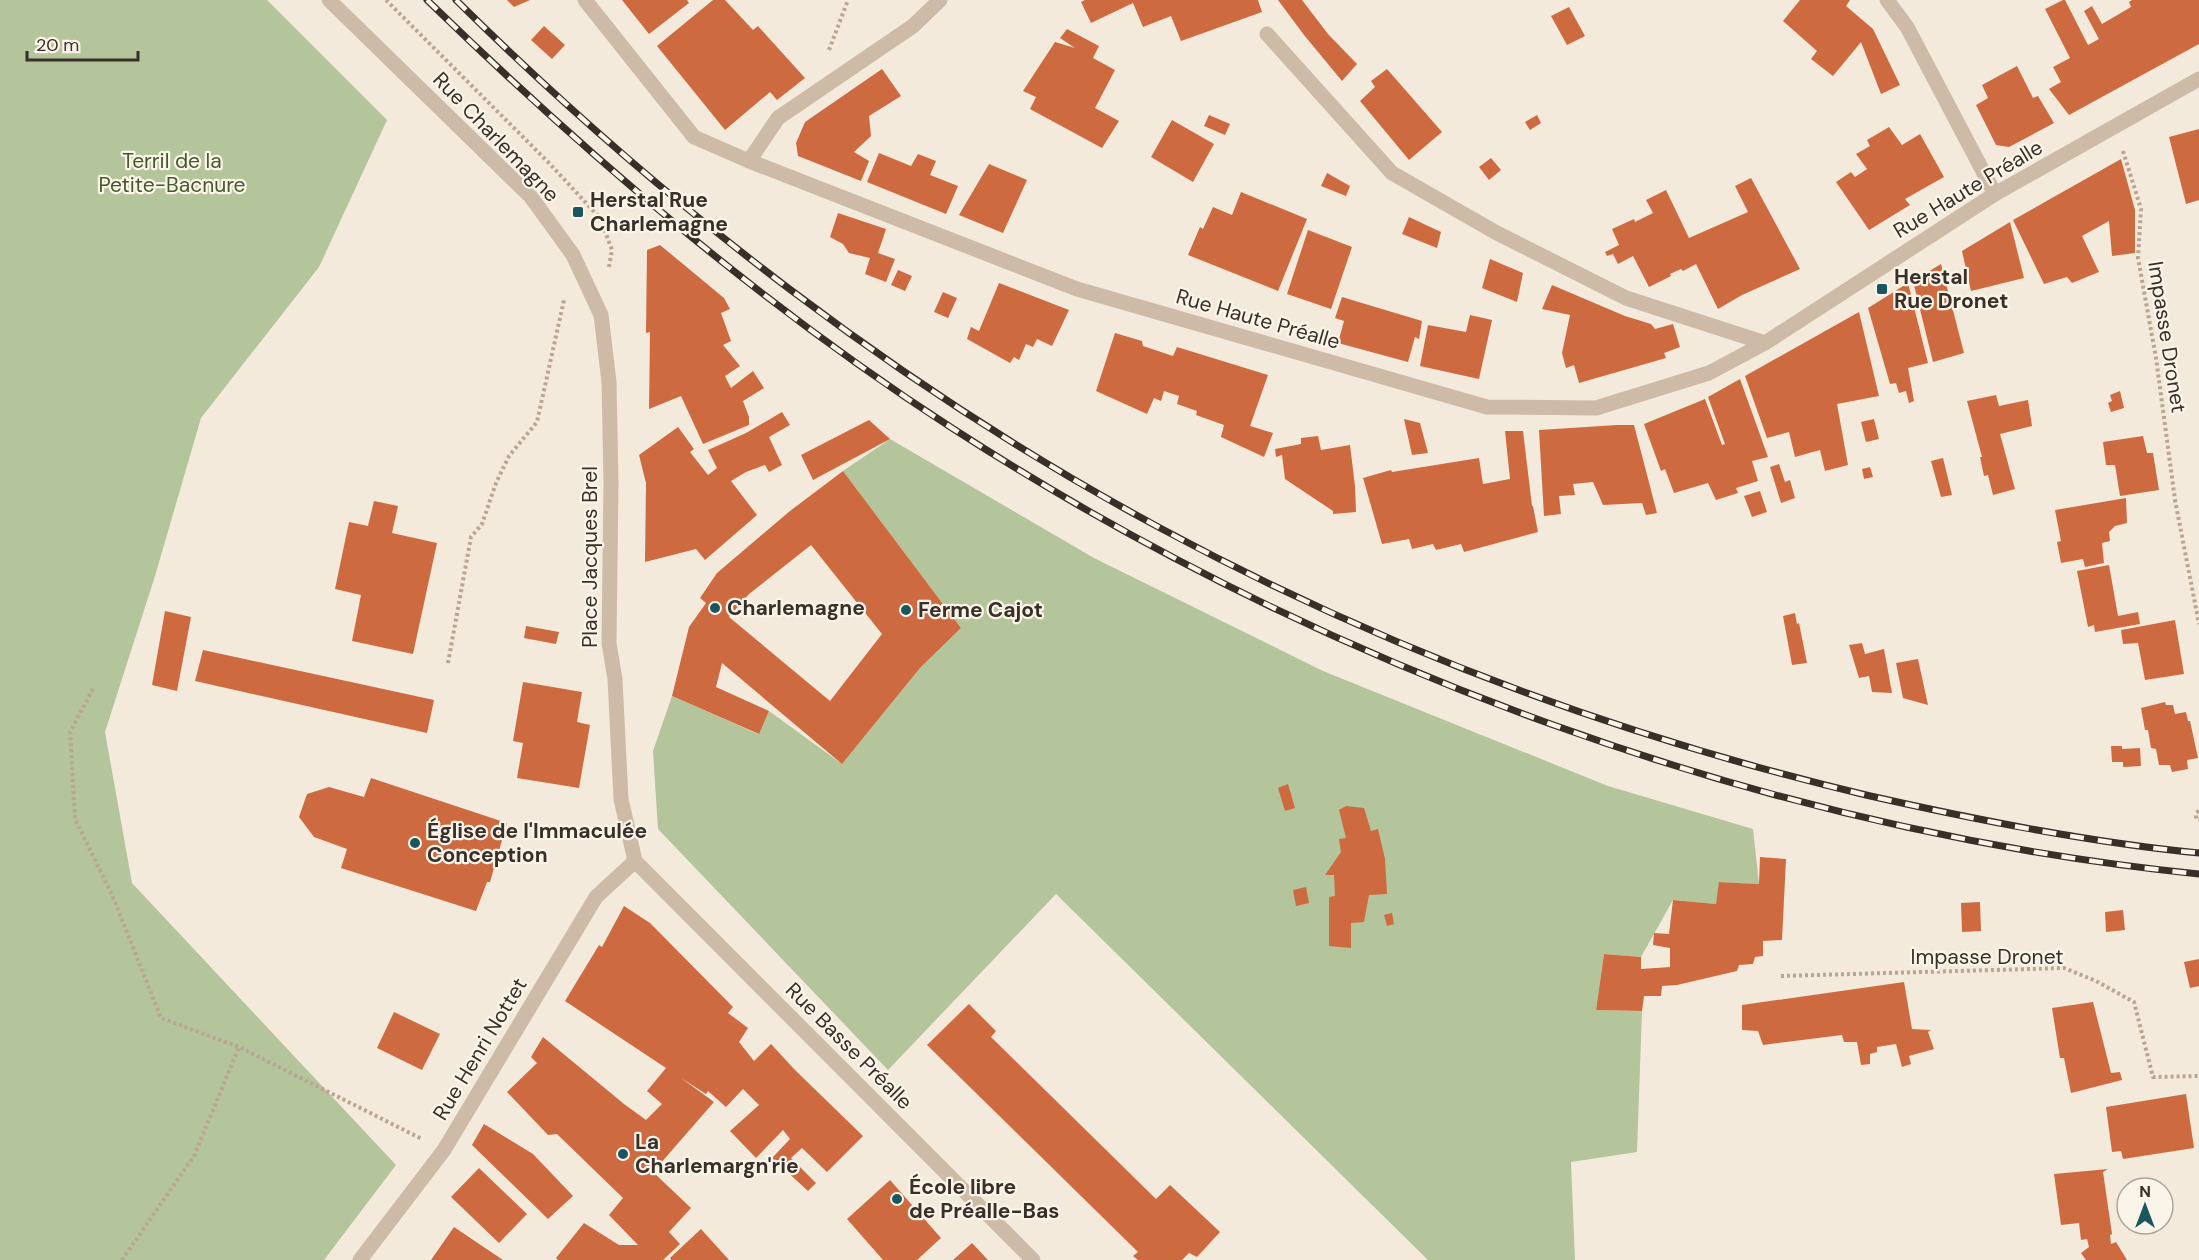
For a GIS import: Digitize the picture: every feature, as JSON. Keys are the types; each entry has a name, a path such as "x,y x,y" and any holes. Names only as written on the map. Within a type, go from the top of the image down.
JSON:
{"street":[{"name":"Rue Charlemagne","path":"329,0 531,197 573,255 601,315 602,323"},
{"path":"585,0 694,137 749,161 778,118 913,26 940,0"},
{"path":"1887,0 1907,27 1995,194"},
{"path":"1267,34 1392,173 1495,232 1626,298 1765,343"},
{"name":"Rue Haute Préalle","path":"749,161 1077,289 1487,407 1596,408 1709,373 1765,343 1995,194 2199,79"},
{"name":"Place Jacques Brel","path":"602,323 609,382 611,482 609,643 615,679 621,799 635,861"},
{"name":"Rue Henri Nottet","path":"360,1260 444,1150 596,897 635,861"},
{"name":"Rue Basse Préalle","path":"635,861 1033,1260"}],"path":[{"path":"386,0 549,163 600,218"},
{"path":"823,86 822,65 848,0"},
{"name":"Impasse Dronet","path":"2112,129 2126,157 2141,208 2138,258 2156,358 2175,500 2199,624"},
{"path":"448,663 471,537 482,524 496,483 509,456 537,422 562,306 579,266"},
{"path":"93,689 70,732 75,819 113,897 161,1018 239,1047 444,1150"},
{"path":"2199,811 2196,813 2196,819 2199,819"},
{"name":"Impasse Dronet","path":"1781,976 2064,968 2096,981 2134,1002 2153,1077 2199,1076"},
{"path":"122,1260 194,1156 239,1047"}],"green space":[{"name":"Terril de la Petite-Bacnure","path":"0,0 267,0 387,120 319,267 201,418 155,576 105,732 132,883 396,1165 324,1260 0,1260"},
{"path":"890,439 1094,558 1323,671 1608,786 1753,829 1759,884 1720,882 1716,904 1673,900 1641,957 1604,954 1596,1010 1642,1011 1637,1152 1571,1162 1575,1260 1428,1260 1056,894 888,1070 658,829 653,751 672,696 758,734 769,711 842,764 920,668 961,628 843,471"}],"building":[{"path":"507,0 530,0 514,7"},
{"path":"622,0 687,0 689,3 649,34"},
{"path":"713,0 725,0 753,30 758,26 805,78 777,100 770,92 725,130 657,46"},
{"path":"1085,0 1258,0 1262,12 1181,41 1171,16 1143,27 1133,3 1091,23 1081,2"},
{"path":"1278,0 1302,0 1328,34 1357,64 1342,81 1304,35"},
{"path":"1800,0 1850,0 1846,6 1873,29 1900,85 1881,94 1861,42 1833,76 1811,59 1817,51 1783,21"},
{"path":"2063,0 2088,45 2099,39 2084,11 2092,6 2102,24 2131,7 2129,2 2132,0 2199,0 2199,44 2069,115 2049,89 2061,82 2053,67 2070,58 2045,9"},
{"path":"1569,7 1585,36 1567,45 1551,16"},
{"path":"544,26 565,45 552,59 531,40"},
{"path":"1067,29 1099,46 1093,58 1115,70 1095,108 1119,121 1102,148 1030,109 1036,97 1023,91 1055,42 1075,48 1060,38"},
{"path":"2017,66 2033,98 2038,96 2054,123 2009,147 1996,145 1976,105 1988,98 1982,85"},
{"path":"882,69 901,96 869,116 871,136 854,152 869,161 861,181 798,156 796,143 805,122"},
{"path":"1387,69 1442,132 1409,160 1360,101 1375,87 1371,81"},
{"path":"1209,115 1230,124 1225,135 1204,126"},
{"path":"1537,115 1541,123 1530,130 1525,122"},
{"path":"1172,120 1214,144 1193,182 1151,157"},
{"path":"1889,127 1902,145 1920,134 1944,177 1905,199 1910,205 1869,230 1836,182 1851,172 1855,177 1867,169 1856,154 1870,146 1867,140"},
{"path":"2199,129 2199,200 2186,204 2169,137"},
{"path":"879,153 911,166 918,154 936,161 930,175 958,186 946,214 867,182"},
{"path":"1491,158 1501,170 1489,180 1479,167"},
{"path":"2121,159 2135,210 2135,253 2112,256 2109,221 2082,236 2099,272 2072,283 2067,277 2044,284 2013,220"},
{"path":"989,164 1027,180 1003,233 959,215"},
{"path":"1327,173 1350,186 1346,196 1321,186"},
{"path":"1751,178 1800,269 1742,295 1718,309 1696,264 1683,271 1681,269 1670,274 1671,276 1649,287 1633,256 1618,264 1613,254 1607,256 1605,252 1619,245 1612,229 1634,219 1635,222 1653,213 1646,200 1666,190 1689,238 1748,212 1735,186"},
{"path":"1241,192 1307,219 1278,291 1188,255 1200,227 1203,229 1213,207 1232,215"},
{"path":"838,213 886,229 878,253 895,259 886,282 865,274 870,258 849,253 843,244 830,237"},
{"path":"1409,217 1441,232 1437,248 1402,234"},
{"path":"2010,222 2024,278 1971,291 1962,251"},
{"path":"1308,230 1352,247 1331,309 1287,294"},
{"path":"660,245 724,298 730,309 721,313 731,341 723,345 740,366 725,376 731,388 753,371 764,388 743,401 749,417 749,425 703,444 681,396 649,409 650,332 646,333 647,250"},
{"path":"1490,259 1523,273 1517,302 1482,288"},
{"path":"1941,264 1964,353 1933,362 1913,281"},
{"path":"898,270 912,276 905,291 891,285"},
{"path":"999,283 1069,310 1052,346 1037,339 1033,347 1026,344 1019,360 1014,357 1010,363 967,339 971,327 979,331"},
{"path":"1908,283 1928,363 1908,368 1914,401 1909,403 1906,391 1899,393 1896,383 1890,384 1868,308"},
{"path":"1552,285 1625,316 1651,324 1655,329 1673,324 1680,347 1664,353 1666,358 1579,383 1574,365 1566,368 1562,353 1570,315 1542,309"},
{"path":"943,292 957,298 948,318 934,312"},
{"path":"1342,297 1422,321 1419,339 1415,337 1408,362 1338,343 1344,321 1335,318"},
{"path":"1859,312 1879,396 1837,404 1848,465 1825,471 1820,450 1795,457 1789,432 1767,438 1745,376"},
{"path":"1470,315 1492,320 1479,379 1420,366 1428,325 1466,332"},
{"path":"1115,333 1142,341 1143,346 1173,356 1177,347 1268,375 1250,426 1273,433 1264,457 1221,437 1224,425 1196,415 1197,411 1177,404 1179,396 1164,391 1161,401 1154,398 1147,414 1096,391"},
{"path":"1740,379 1768,457 1752,461 1758,481 1736,488 1738,493 1716,500 1708,483 1674,493 1665,469 1661,471 1644,424 1705,399 1722,445 1725,444 1708,397"},
{"path":"2120,391 2124,408 2111,412 2108,403 2112,401 2110,395"},
{"path":"1996,395 1999,406 2028,400 2032,426 2000,434 2015,489 1993,495 1988,475 1984,476 1980,457 1982,457 1967,401"},
{"path":"782,412 790,425 769,437 782,465 769,472 765,465 731,481 757,515 705,560 696,549 645,562 646,483 639,455 678,427 694,449 690,452 708,475 717,468 708,450 746,433"},
{"path":"1404,419 1420,423 1428,453 1412,455"},
{"path":"1874,419 1879,439 1866,442 1861,422"},
{"path":"869,420 890,439 813,480 801,455"},
{"path":"1634,425 1657,513 1646,515 1642,503 1603,505 1593,482 1573,484 1575,495 1559,496 1561,514 1544,516 1539,430"},
{"path":"1505,431 1523,431 1532,506 1538,532 1464,552 1461,544 1436,550 1433,544 1412,549 1409,539 1382,544 1363,478 1391,470 1392,472 1479,458 1483,484 1510,479"},
{"path":"1318,436 1321,450 1350,445 1356,512 1333,514 1333,511 1285,479 1282,455 1276,457 1275,449 1301,444 1301,438"},
{"path":"2143,436 2147,453 2153,453 2159,490 2120,496 2115,465 2106,465 2103,442"},
{"path":"1943,458 1952,495 1941,497 1931,461"},
{"path":"1779,464 1785,482 1790,480 1795,498 1781,503 1770,467"},
{"path":"1870,467 1873,477 1864,479 1862,469"},
{"name":"Ferme Cajot","path":"843,471 961,628 920,668 842,764 722,663 716,687 769,711 759,734 672,696 689,627 706,603 700,598 717,573 790,511","holes":["811,545 882,634 830,701 729,617 749,594"]},
{"path":"1760,491 1767,512 1752,517 1744,496"},
{"path":"2126,498 2127,523 2115,526 2109,532 2110,541 2102,543 2104,563 2085,567 2083,559 2061,563 2057,542 2061,541 2055,510"},
{"path":"374,501 398,506 392,533 437,543 413,654 352,641 361,595 335,589 349,522 368,526"},
{"path":"2109,565 2118,616 2138,612 2140,624 2095,632 2094,625 2088,627 2077,571"},
{"path":"165,611 191,617 177,691 152,685"},
{"path":"1795,613 1807,663 1792,665 1783,616"},
{"path":"2175,620 2184,674 2145,680 2138,643 2123,644 2121,630"},
{"path":"526,626 559,632 556,644 524,638"},
{"path":"1862,643 1865,654 1884,649 1892,693 1872,692 1869,676 1859,678 1849,645"},
{"path":"203,650 434,700 427,733 195,681"},
{"path":"1918,659 1928,705 1903,698 1896,663"},
{"path":"523,682 582,692 577,722 590,725 579,788 517,778 523,743 513,741"},
{"path":"2165,702 2166,705 2173,705 2175,714 2186,712 2188,721 2190,721 2198,758 2187,760 2188,769 2172,772 2170,765 2159,765 2156,749 2151,748 2141,708"},
{"path":"2111,746 2122,746 2122,749 2140,748 2141,766 2123,767 2123,762 2112,762"},
{"name":"Église de l'Immaculée Conception","path":"371,778 507,823 490,882 487,882 476,911 341,868 347,849 314,837 299,817 307,794 329,787 364,797"},
{"path":"1288,784 1295,808 1285,811 1278,788"},
{"path":"1346,806 1364,808 1371,831 1378,829 1385,859 1387,894 1369,895 1364,922 1351,923 1351,948 1329,946 1329,897 1335,896 1334,875 1325,875 1341,852 1339,839 1346,838 1339,810"},
{"path":"1760,857 1786,859 1782,940 1763,941 1763,956 1755,957 1753,964 1739,965 1737,971 1677,985 1662,986 1661,996 1644,996 1642,1011 1596,1010 1604,954 1641,957 1641,969 1670,967 1670,948 1653,945 1654,933 1669,934 1673,900 1716,904 1719,882 1759,884"},
{"path":"1306,887 1309,903 1296,906 1293,890"},
{"path":"1980,902 1981,931 1962,932 1961,903"},
{"path":"624,906 650,923 733,1007 728,1013 748,1028 739,1042 754,1061 771,1044 863,1136 827,1172 802,1148 791,1158 816,1183 808,1191 772,1158 790,1139 783,1130 756,1158 730,1131 759,1105 743,1089 726,1107 708,1091 706,1094 681,1078 714,1102 653,1172 691,1208 669,1232 680,1244 663,1260 558,1260 556,1258 584,1223 619,1245 638,1245 609,1215 623,1198 557,1134 548,1135 507,1092 537,1063 531,1057 543,1037 646,1120 662,1104 647,1091 666,1068 565,1001 599,945 602,947"},
{"path":"2123,910 2125,930 2106,932 2105,912"},
{"path":"1392,913 1394,924 1387,926 1384,915"},
{"path":"2199,959 2199,986 2190,988 2184,962"},
{"path":"1904,982 1912,1029 1931,1030 1928,1032 1934,1049 1909,1056 1911,1064 1902,1067 1896,1044 1877,1047 1877,1052 1870,1054 1870,1064 1861,1065 1857,1042 1844,1042 1842,1035 1763,1045 1758,1031 1742,1030 1742,1005"},
{"path":"2093,1002 2111,1073 2120,1072 2122,1080 2071,1093 2064,1058 2060,1058 2052,1008"},
{"path":"969,1004 996,1031 991,1037 1156,1199 1170,1185 1220,1232 1197,1257 1189,1253 1182,1260 1138,1260 1133,1256 1138,1252 927,1045"},
{"path":"394,1012 440,1034 422,1070 377,1048"},
{"path":"2186,1094 2194,1148 2123,1159 2121,1151 2112,1152 2106,1107"},
{"path":"484,1124 533,1154 573,1196 548,1219 472,1145"},
{"path":"479,1168 527,1214 499,1243 451,1197"},
{"path":"2108,1169 2103,1172 2112,1234 2110,1235 2111,1244 2116,1242 2127,1260 2086,1260 2081,1253 2089,1247 2087,1239 2081,1240 2079,1223 2061,1225 2054,1174"},
{"path":"890,1180 941,1238 917,1260 883,1260 847,1219"},
{"path":"454,1227 503,1260 431,1260"},
{"path":"701,1229 729,1260 671,1260 670,1258"},
{"path":"972,1243 988,1260 953,1260"}],"railway":[{"path":"427,0 614,172 745,280 813,331 952,428 1093,514 1241,592 1393,662 1550,724 1710,776 1872,819 2035,852 2199,874"},
{"path":"456,0 618,150 790,290 880,355 972,417 1066,475 1162,529 1246,572 1331,613 1505,685 1684,746 1775,772 1949,813 2073,836 2199,853"}],"place":[{"name":"Herstal Rue Charlemagne","path":"578,212"},
{"name":"Herstal Rue Dronet","path":"1882,289"},
{"name":"Charlemagne","path":"715,608"},
{"name":"Ferme Cajot","path":"906,610"},
{"name":"Église de l'Immaculée Conception","path":"415,843"},
{"name":"La Charlemargn'rie","path":"623,1154"},
{"name":"École libre de Préalle-Bas","path":"897,1199"}]}
